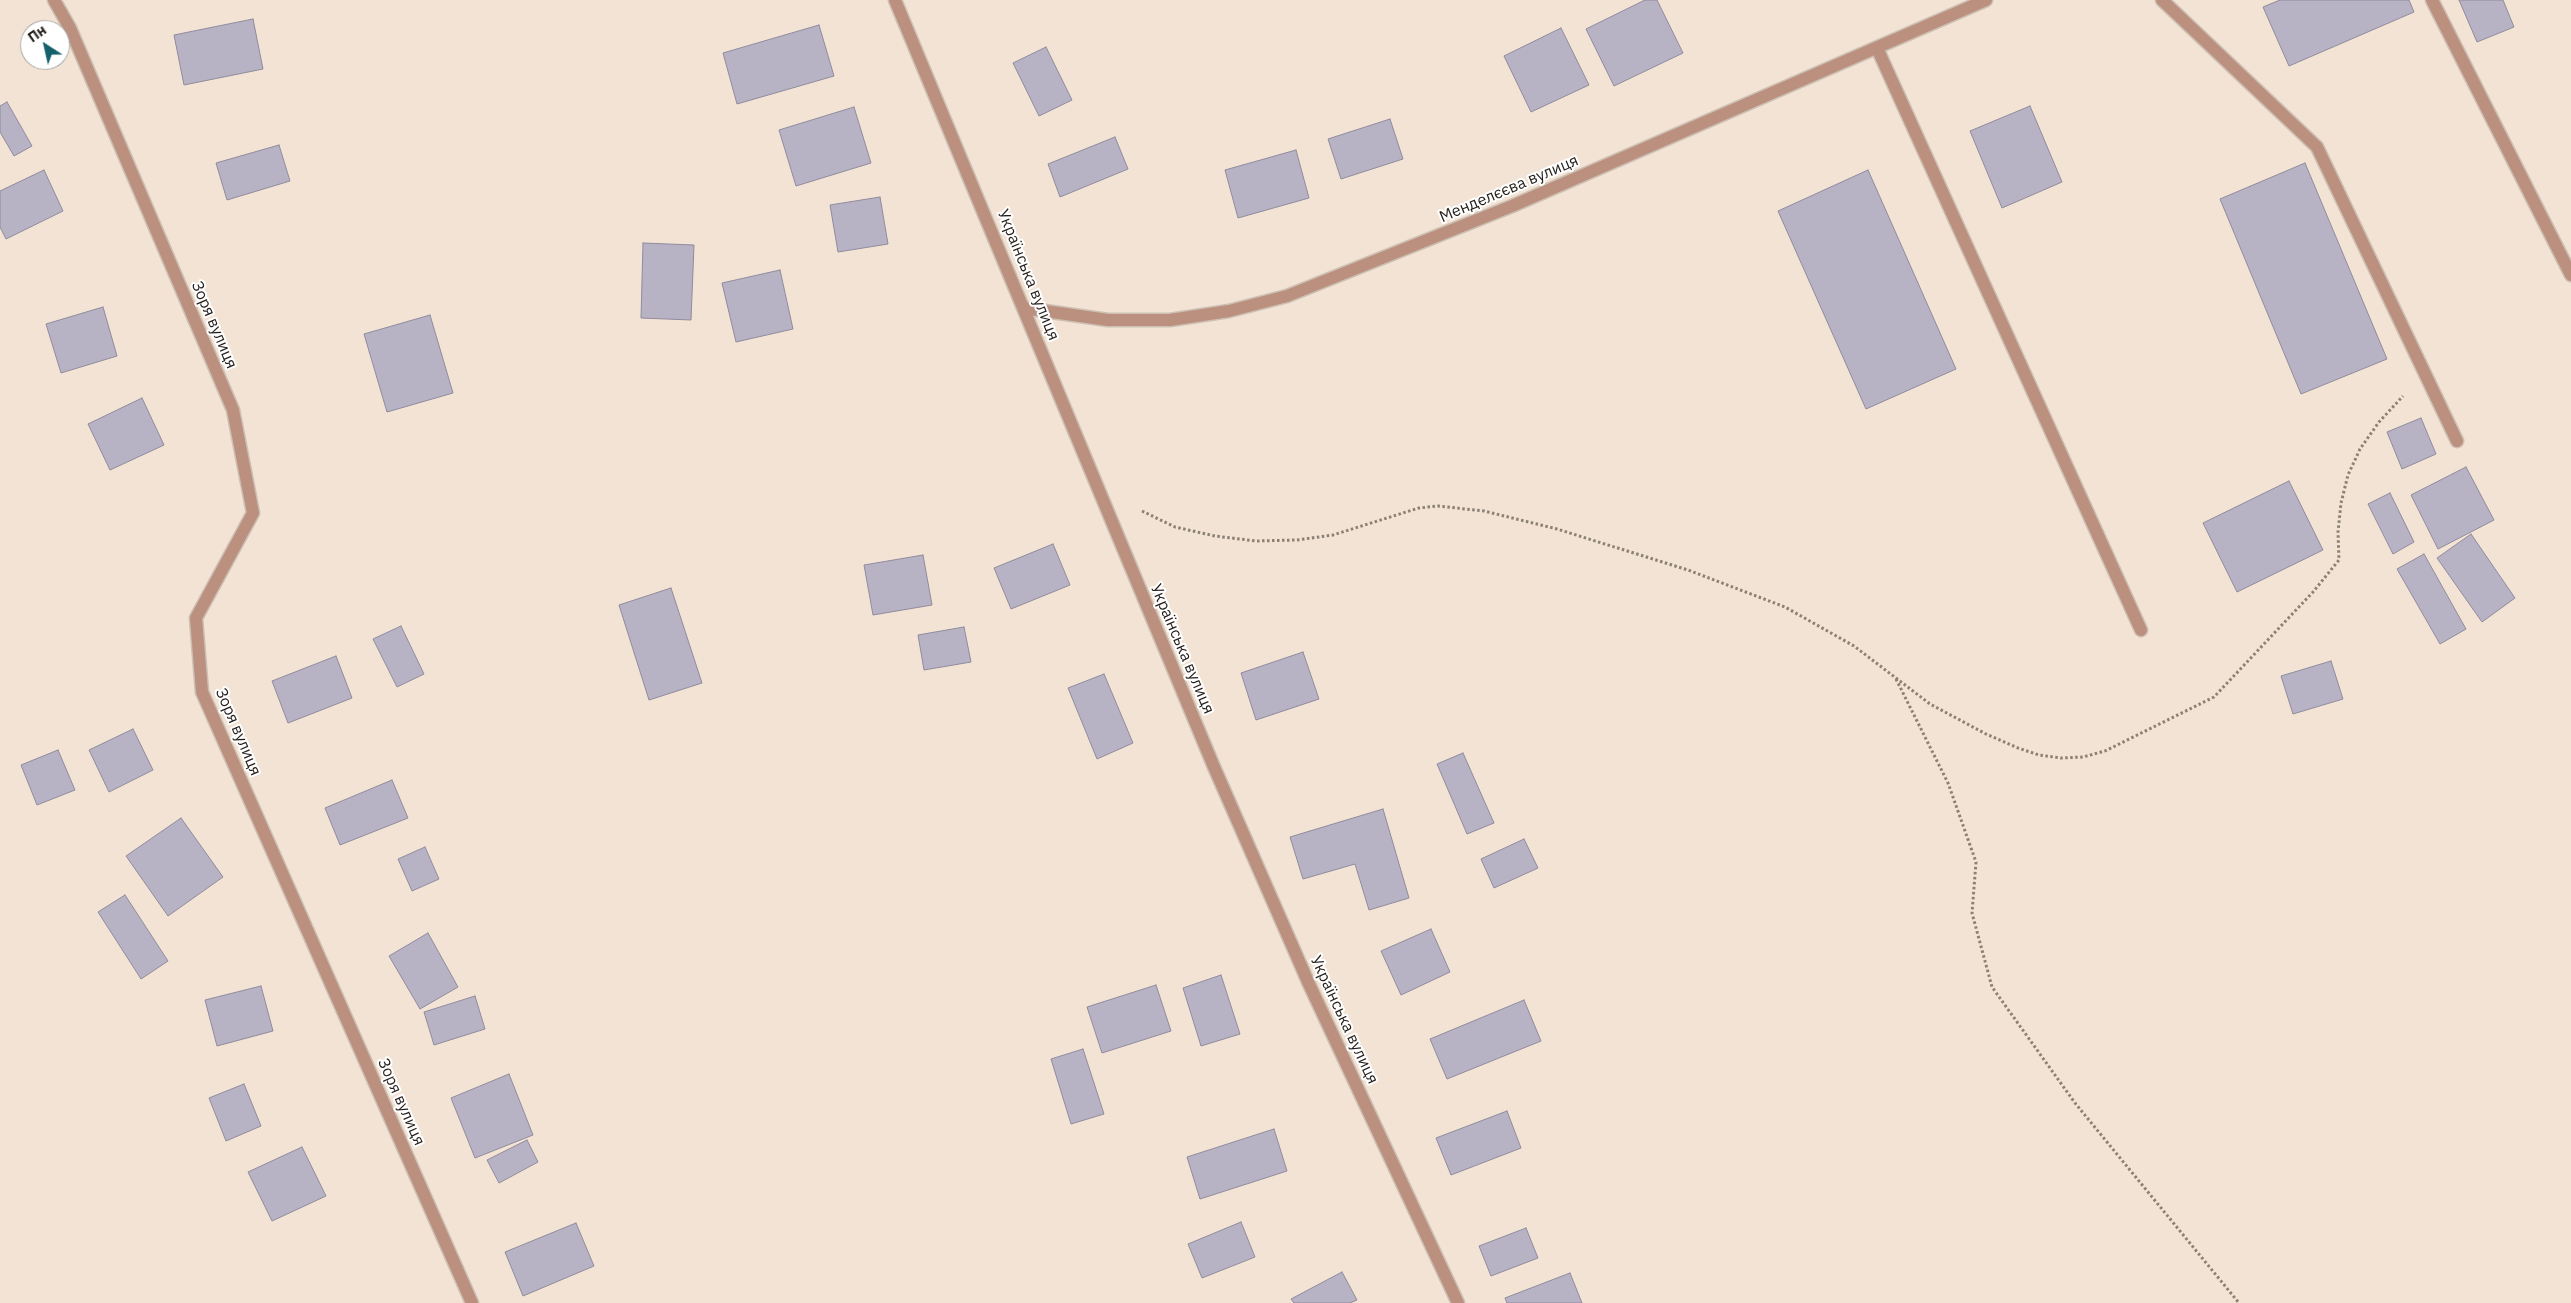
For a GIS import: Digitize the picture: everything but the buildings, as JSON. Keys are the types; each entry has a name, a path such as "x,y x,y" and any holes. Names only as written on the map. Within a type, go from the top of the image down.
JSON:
{"street":[{"name":"Зоря вулиця","path":"54,0 70,28 232,410 253,513 196,618 202,692 472,1303"},
{"name":"Українська вулиця","path":"895,0 1214,768 1309,984 1458,1303"},
{"name":"Менделєєва вулиця","path":"1024,308 1108,320 1170,320 1229,312 1287,296 1512,206 1986,0"},
{"path":"2162,0 2318,147 2457,441"},
{"path":"2432,0 2571,275"},
{"path":"1877,48 2141,630"}],"path":[{"path":"1101,493 1175,527 1215,536 1256,541 1297,540 1333,535 1420,508 1438,506 1484,510 1619,547 1688,570 1785,607 1854,646 1930,704 1986,734 2039,755 2061,758 2084,757 2105,751 2214,697 2314,592 2339,560 2338,532 2341,503 2348,475 2360,449 2384,416 2401,398 2428,377"},
{"path":"1896,679 1948,783 1976,862 1972,913 1992,987 2075,1103 2239,1303"}]}
